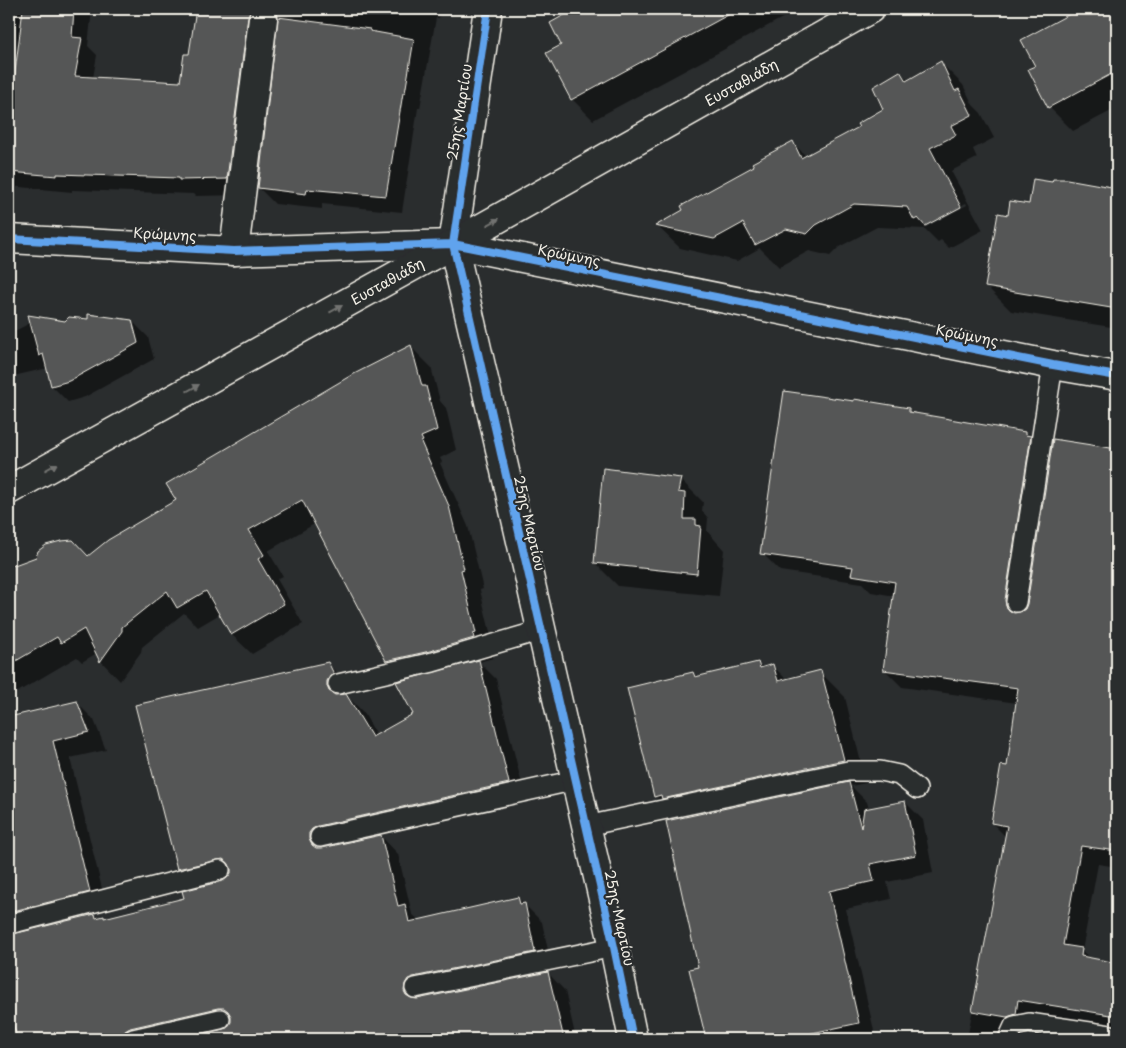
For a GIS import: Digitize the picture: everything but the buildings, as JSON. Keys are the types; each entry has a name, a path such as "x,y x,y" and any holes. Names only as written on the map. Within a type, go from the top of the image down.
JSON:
{"street":[{"name":"25ης Μαρτίου","path":"488,9 453,244 614,947 633,1039"},
{"name":"Ευσταθιάδη","path":"9,490 453,244 870,9"},
{"path":"234,250 263,19"},
{"name":"Κρώμνης","path":"9,239 234,250 453,244 1053,365 1117,376"}],"lane":[{"path":"1016,602 1053,365"},
{"path":"338,684 433,662 542,630"},
{"path":"586,826 848,771 880,770 899,775 917,789"},
{"path":"320,837 576,780"},
{"path":"9,924 220,870"},
{"path":"415,988 614,947"},
{"path":"134,1039 220,1019"},
{"path":"1008,1039 1014,1026 1029,1024 1117,1036"}],"cycle path":[{"path":"488,9 453,244 614,947 633,1039"},
{"path":"9,239 234,251 453,244 1053,365 1117,376"}]}
